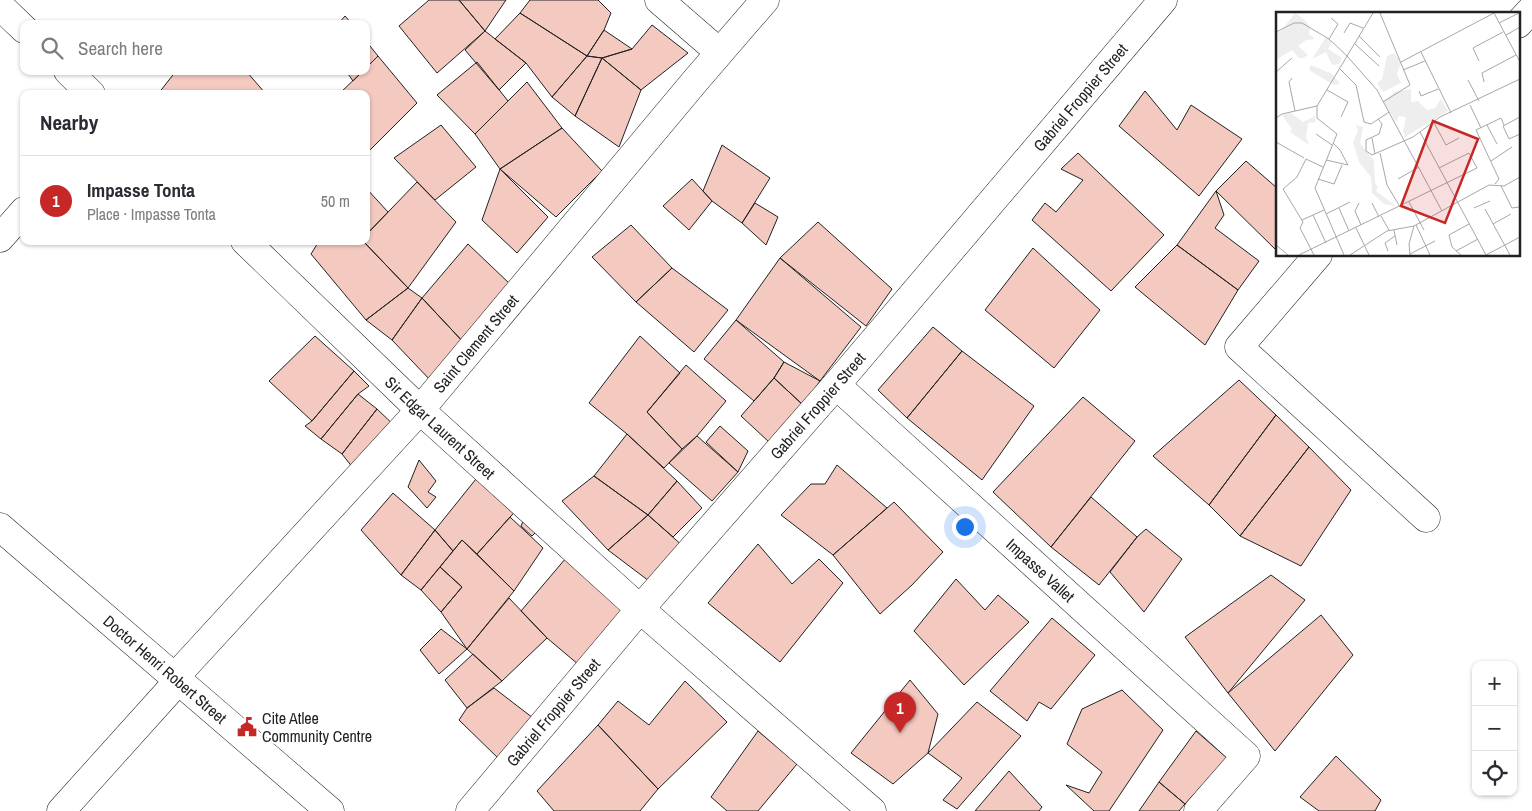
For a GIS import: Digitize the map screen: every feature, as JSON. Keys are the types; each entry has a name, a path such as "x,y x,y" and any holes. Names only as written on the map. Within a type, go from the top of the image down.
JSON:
{"street":[{"path":"659,0 719,52"},
{"name":"Saint Clement Street","path":"61,811 177,679 420,410 719,52 765,0"},
{"name":"Gabriel Froppier Street","path":"470,811 640,609 836,385 1163,0"},
{"path":"1527,0 1532,3"},
{"path":"0,6 20,25"},
{"path":"1520,22 1532,9"},
{"path":"72,75 87,90"},
{"path":"0,238 20,216"},
{"name":"Sir Edgar Laurent Street","path":"253,245 420,410 640,609 872,811"},
{"path":"1317,256 1238,347 1426,518"},
{"name":"Impasse Vallet","path":"836,385 1246,756 1198,811"},
{"name":"Doctor Henri Robert Street","path":"0,527 330,811"}],"building":[{"path":"429,0 459,0 485,31 437,73 399,26"},
{"path":"459,0 506,0 485,31"},
{"path":"530,0 598,0 611,13 604,30 587,56 520,13"},
{"path":"520,13 587,56 552,97 526,63 495,39"},
{"path":"652,25 688,53 641,90 602,58 632,49"},
{"path":"604,30 632,49 602,58 587,56"},
{"path":"485,31 526,63 499,90 465,50"},
{"path":"370,46 378,56 370,64"},
{"path":"378,56 417,103 370,150 370,90 343,90 359,75 370,75 370,64"},
{"path":"587,56 602,58 575,116 552,97"},
{"path":"602,58 641,90 619,147 575,116"},
{"path":"477,62 508,101 475,134 437,95"},
{"path":"173,75 249,75 263,90 161,90"},
{"path":"349,75 359,75 353,81"},
{"path":"527,82 562,128 500,169 475,134"},
{"path":"1145,91 1177,130 1191,105 1242,139 1199,196 1119,126"},
{"path":"441,125 476,167 435,200 394,158"},
{"path":"562,128 602,171 556,217 500,169"},
{"path":"722,145 770,178 742,223 712,201 703,191"},
{"path":"1078,153 1164,235 1111,291 1032,220 1045,203 1056,212 1083,180 1061,169"},
{"path":"1246,161 1276,187 1276,250 1216,191"},
{"path":"500,169 548,217 517,253 482,220"},
{"path":"692,179 712,201 689,230 663,206"},
{"path":"417,182 456,222 408,288 367,245 370,245 370,231"},
{"path":"1216,191 1224,215 1215,228 1259,261 1238,290 1177,245"},
{"path":"370,192 388,212 370,231"},
{"path":"755,203 778,217 766,245 742,223"},
{"path":"818,222 892,289 866,326 780,258"},
{"path":"631,225 672,268 636,302 592,257"},
{"path":"468,244 510,284 466,345 422,298"},
{"path":"317,245 367,245 408,288 366,320 311,254"},
{"path":"1177,245 1238,290 1205,345 1135,287"},
{"path":"1033,248 1100,310 1054,368 985,310"},
{"path":"780,258 861,327 820,381 736,320"},
{"path":"672,268 728,310 694,352 636,302"},
{"path":"408,288 422,298 392,340 366,320"},
{"path":"422,298 466,345 432,382 392,340"},
{"path":"736,320 784,362 774,378 754,401 704,359"},
{"path":"933,327 962,351 907,418 878,390"},
{"path":"315,336 354,371 312,421 269,381"},
{"path":"640,336 680,373 647,412 682,449 664,468 589,403"},
{"path":"962,351 1034,406 982,480 907,418"},
{"path":"784,362 820,381 803,405 774,378"},
{"path":"686,365 726,401 697,436 682,449 647,412"},
{"path":"354,371 369,386 358,394 321,439 305,426 312,421"},
{"path":"774,378 803,405 769,442 741,416"},
{"path":"1239,380 1276,415 1209,505 1153,456"},
{"path":"358,394 377,409 342,454 321,439"},
{"path":"1083,397 1135,441 1051,547 993,492"},
{"path":"377,409 397,428 357,473 342,454"},
{"path":"1276,415 1309,447 1240,536 1209,505"},
{"path":"720,426 748,451 738,472 706,442"},
{"path":"627,434 677,481 648,515 594,476"},
{"path":"697,436 738,472 712,501 669,463"},
{"path":"1309,447 1351,490 1301,566 1240,536"},
{"path":"419,460 436,481 428,492 436,497 427,508 408,487"},
{"path":"837,465 887,508 833,555 781,515 811,484 825,484"},
{"path":"480,474 520,506 477,554 462,540 453,551 435,530"},
{"path":"594,476 648,515 608,550 562,501"},
{"path":"677,481 702,508 673,537 648,515"},
{"path":"393,493 435,530 401,575 361,530"},
{"path":"1091,497 1137,537 1099,585 1051,547"},
{"path":"894,502 943,552 912,585 880,614 833,555"},
{"path":"528,510 544,524 532,536 521,526"},
{"path":"648,515 684,547 649,581 608,550"},
{"path":"510,517 543,548 514,591 477,554"},
{"path":"1146,529 1182,559 1144,612 1110,572 1137,537"},
{"path":"435,530 453,551 421,590 401,575"},
{"path":"462,540 514,591 467,649 441,612 462,587 440,567"},
{"path":"758,544 792,584 819,559 843,583 780,662 708,603"},
{"path":"566,558 630,612 579,665 547,638 521,611"},
{"path":"440,567 462,587 441,612 421,590"},
{"path":"1271,575 1305,600 1228,693 1185,637"},
{"path":"956,579 985,610 998,595 1029,622 964,685 914,631"},
{"path":"509,598 547,638 502,681 467,649"},
{"path":"1321,615 1353,655 1275,751 1228,693"},
{"path":"1052,618 1095,655 1051,709 1039,702 1027,721 990,691"},
{"path":"441,629 467,649 439,674 420,650"},
{"path":"473,654 502,681 467,708 445,680"},
{"path":"910,680 938,714 928,753 893,784 851,753"},
{"path":"685,681 727,722 658,789 598,725 618,701 649,725"},
{"path":"494,688 533,718 500,760 459,720 467,708"},
{"path":"1122,690 1163,730 1109,811 1094,811 1066,785 1089,793 1102,772 1067,744 1082,709"},
{"path":"977,702 1021,736 957,809 943,800 962,778 928,753"},
{"path":"598,725 658,789 640,811 554,811 537,791"},
{"path":"758,731 797,764 758,811 727,811 711,797"},
{"path":"1196,731 1227,758 1185,804 1159,782"},
{"path":"1336,756 1381,800 1375,811 1319,811 1300,797"},
{"path":"1009,771 1042,807 1039,811 975,811"},
{"path":"1159,782 1185,804 1179,811 1139,811"}],"place":[{"name":"Cite Atlee Community Centre","path":"247,727"},
{"name":"Impasse Tonta","path":"900,733"}]}
